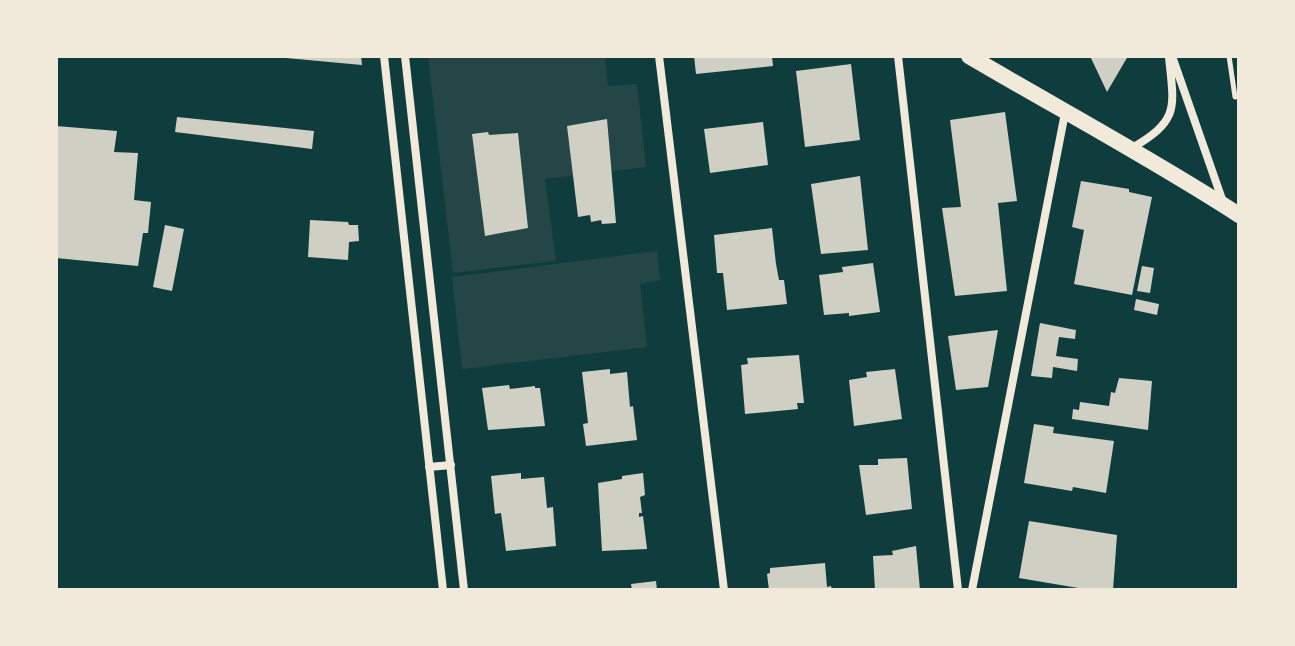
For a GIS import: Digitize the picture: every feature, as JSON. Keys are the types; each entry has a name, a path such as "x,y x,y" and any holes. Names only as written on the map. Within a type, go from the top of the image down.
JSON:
{"main road":[{"path":"969,56 1131,148 1239,215"}],"street":[{"path":"384,56 443,587 463,586 405,56"},
{"path":"659,56 724,590"},
{"path":"898,56 958,590"},
{"path":"1131,148 1162,128 1172,111 1170,56"},
{"path":"1170,56 1224,205"},
{"path":"972,590 1065,113"},
{"path":"402,202 421,200"},
{"path":"429,467 451,465"}],"path":[{"path":"1229,56 1235,97 1239,96"}],"shaded area":[{"path":"428,56 618,56 605,57 608,86 637,84 646,167 545,179 556,261 453,273"},
{"path":"657,251 660,280 640,284 647,347 462,369 452,277"}],"building":[{"path":"361,56 362,65 286,58"},
{"path":"694,56 772,56 773,66 696,74"},
{"path":"1090,56 1128,56 1107,92"},
{"path":"851,64 860,140 805,147 796,71"},
{"path":"1005,112 1017,201 998,203 1007,291 955,296 942,208 961,207 950,120"},
{"path":"177,117 314,131 312,149 175,132"},
{"path":"607,119 616,223 602,224 601,220 591,222 590,215 578,217 567,126"},
{"path":"763,122 768,165 710,173 704,129"},
{"path":"56,126 117,131 114,152 138,153 134,200 151,202 148,233 143,233 138,266 56,258"},
{"path":"488,132 489,135 518,133 528,228 485,236 472,134"},
{"path":"860,176 868,250 821,254 811,184"},
{"path":"1081,181 1129,189 1129,192 1152,197 1132,295 1074,284 1084,230 1072,227"},
{"path":"310,220 358,225 359,241 349,242 348,260 308,257"},
{"path":"165,225 184,229 172,291 153,287"},
{"path":"772,228 779,280 784,280 787,304 727,310 723,273 717,273 714,235"},
{"path":"873,263 880,312 824,315 819,275 843,272 842,267"},
{"path":"1142,266 1154,268 1150,293 1137,291"},
{"path":"1136,299 1159,304 1157,315 1134,310"},
{"path":"1040,323 1076,330 1075,339 1059,337 1056,356 1078,359 1077,371 1053,367 1052,378 1031,376"},
{"path":"998,330 988,387 956,390 948,336"},
{"path":"799,355 804,403 797,403 798,409 745,414 741,365 748,364 747,358"},
{"path":"610,369 610,374 627,372 637,440 586,446 583,424 588,423 582,372"},
{"path":"895,369 902,419 854,426 849,380 867,377 866,372"},
{"path":"1119,378 1152,381 1148,430 1072,419 1073,409 1079,410 1080,402 1109,406 1111,392 1115,393"},
{"path":"509,385 510,389 540,388 545,426 488,430 482,388"},
{"path":"1034,424 1054,427 1053,433 1114,441 1106,493 1024,483"},
{"path":"907,458 912,509 866,515 859,465 878,465 878,459"},
{"path":"521,473 521,479 544,477 547,508 553,507 556,546 506,551 501,513 495,514 491,476"},
{"path":"643,473 645,495 640,497 642,513 639,517 643,516 647,549 602,551 598,483"},
{"path":"1029,521 1117,535 1113,590 1090,590 1019,578"},
{"path":"916,546 920,590 875,590 873,556 893,555 892,551"},
{"path":"825,563 827,587 831,586 832,590 769,590 767,574 770,568"},
{"path":"656,581 657,590 632,590 631,584"}]}
